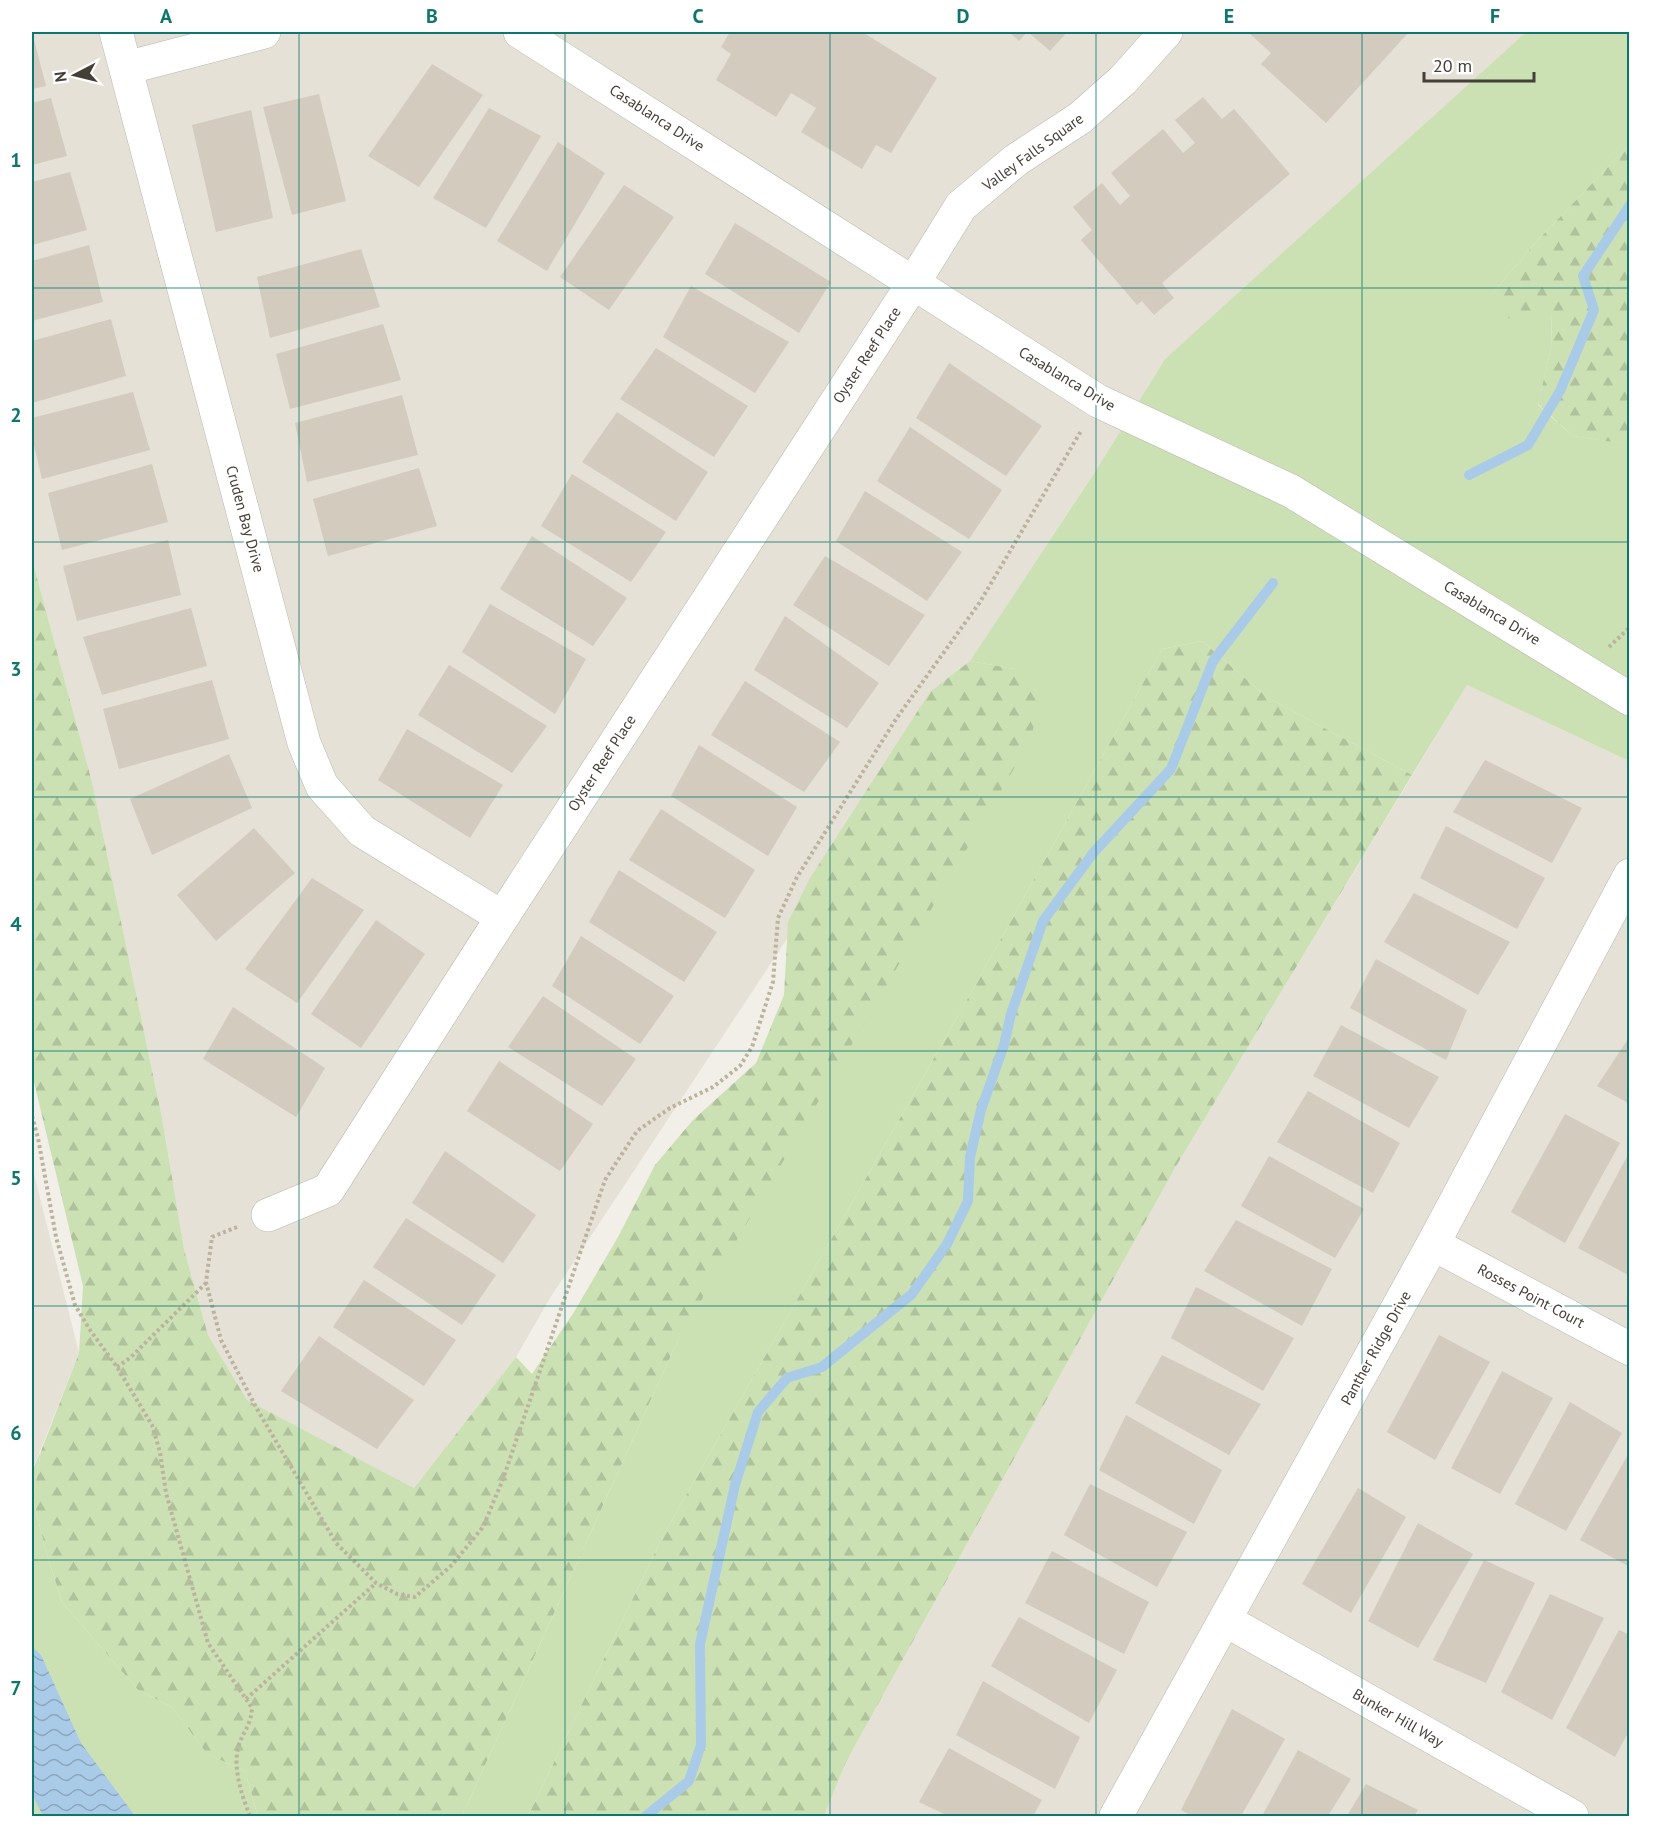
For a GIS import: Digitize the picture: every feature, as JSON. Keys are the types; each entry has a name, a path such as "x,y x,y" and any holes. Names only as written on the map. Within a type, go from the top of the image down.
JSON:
{"street":[{"name":"Cruden Bay Drive","path":"116,32 304,743 322,786 362,831 502,917"},
{"path":"126,68 264,32"},
{"name":"Casablanca Drive","path":"520,32 1098,401 1291,491 1629,699"},
{"name":"Valley Falls Square","path":"914,282 961,206 1016,160 1080,118 1122,80 1166,32"},
{"name":"Oyster Reef Place","path":"268,1215 328,1190 502,917 914,282"},
{"name":"Panther Ridge Drive","path":"1116,1816 1433,1244 1629,875"},
{"name":"Rosses Point Court","path":"1433,1244 1629,1349"},
{"name":"Bunker Hill Way","path":"1225,1620 1572,1816"}],"path":[{"path":"268,1215 212,1237 206,1282 221,1341 256,1409 336,1543 376,1583 397,1594 415,1597 452,1565 483,1527 503,1479 605,1180 637,1131 670,1108 713,1087 740,1066 752,1047 773,982 778,918 797,877 896,719 980,602 1039,506 1098,401"},
{"path":"32,1116 56,1237 75,1305 117,1367 152,1425 158,1443 166,1493 208,1643 252,1708 251,1721 238,1748 237,1769 250,1816"},
{"path":"117,1367 131,1357 206,1282"},
{"path":"246,1699 376,1583"}],"shaded area":[{"path":"32,32 1526,32 1165,359 1093,475 550,1298 516,1357 414,1488 247,1400 208,1335 184,1249 162,1118 92,782 32,559"},
{"path":"1467,685 1629,761 1629,1816 824,1816 846,1762 1175,1168"},
{"path":"32,1166 79,1353 32,1471"}],"green space":[{"path":"1526,32 1629,32 1629,145 1534,244 1492,294 1552,309 1551,348 1538,405 1573,436 1629,444 1629,761 1467,685 1412,775 1268,698 1202,641 1162,649 968,998 662,1538 528,1816 462,1816 678,1340 1015,669 970,661 1093,475 1165,359"},
{"path":"1629,145 1630,444 1626,444 1573,436 1538,404 1551,348 1552,310 1505,319 1492,294 1534,244"},
{"path":"32,559 92,782 162,1118 184,1249 208,1335 247,1400 414,1488 516,1357 532,1374 574,1312 618,1237 655,1165 693,1120 756,1063 784,995 788,922 810,878 930,692 970,661 1015,669 1037,700 1032,738 678,1340 462,1816 258,1816 245,1771 207,1754 172,1707 138,1690 62,1602 33,1499 41,1451 79,1353 83,1286 32,1074"},
{"path":"1202,641 1268,698 1412,775 1175,1168 846,1762 824,1816 528,1816 662,1538 968,998 1162,649"},
{"path":"41,1451 33,1499 62,1602 138,1690 172,1707 207,1754 245,1771 258,1816 32,1816 32,1471"}],"water":[{"path":"32,1647 41,1655 81,1743 135,1816 43,1816 32,1794"}],"building":[{"path":"32,32 46,86 32,89"},
{"path":"730,32 862,32 937,78 891,153 876,145 862,169 801,132 816,108 791,93 776,117 716,80 731,54 721,47"},
{"path":"1009,32 1027,32 1019,41"},
{"path":"1028,32 1067,32 1050,51"},
{"path":"1250,32 1409,32 1326,123 1261,64 1271,53"},
{"path":"432,64 483,95 419,187 368,156"},
{"path":"319,94 346,201 292,215 263,107"},
{"path":"1203,97 1222,119 1234,109 1290,174 1162,283 1174,298 1154,315 1142,301 1137,305 1081,240 1092,230 1073,207 1102,183 1120,205 1130,196 1111,173 1163,129 1183,153 1195,143 1175,120"},
{"path":"51,98 67,156 32,165 32,103"},
{"path":"489,108 541,136 486,228 433,198"},
{"path":"251,110 273,218 216,232 192,125"},
{"path":"558,142 605,173 547,271 497,241"},
{"path":"70,172 87,230 32,245 32,182"},
{"path":"624,185 674,217 609,310 560,277"},
{"path":"735,223 831,282 799,333 705,274"},
{"path":"89,245 103,302 32,321 32,261"},
{"path":"361,249 380,307 270,338 257,277"},
{"path":"691,286 789,342 755,393 663,337"},
{"path":"111,319 126,376 32,403 32,341"},
{"path":"383,324 401,380 290,409 276,354"},
{"path":"656,348 748,406 714,457 620,399"},
{"path":"949,363 1042,426 1006,476 916,418"},
{"path":"133,392 150,450 42,479 32,437 32,418"},
{"path":"402,395 418,455 307,482 295,423"},
{"path":"617,412 708,472 676,521 582,462"},
{"path":"910,427 1002,490 969,539 877,481"},
{"path":"152,464 168,522 62,550 48,493"},
{"path":"419,468 437,526 328,556 313,499"},
{"path":"572,474 666,532 631,582 541,526"},
{"path":"865,491 962,552 927,601 836,541"},
{"path":"532,536 627,598 593,646 500,589"},
{"path":"168,540 181,595 77,621 63,566"},
{"path":"825,556 925,615 889,666 793,605"},
{"path":"490,604 586,659 555,714 462,652"},
{"path":"191,608 207,666 102,695 83,637"},
{"path":"785,616 879,683 847,728 754,670"},
{"path":"449,665 547,726 512,773 418,715"},
{"path":"212,680 229,739 119,769 103,709"},
{"path":"745,681 840,742 804,792 711,735"},
{"path":"407,729 503,785 470,838 378,780"},
{"path":"699,745 797,807 768,856 671,796"},
{"path":"229,754 252,808 152,855 130,799"},
{"path":"1485,760 1582,808 1552,863 1453,812"},
{"path":"661,809 755,870 725,918 629,860"},
{"path":"1446,826 1545,878 1517,929 1420,878"},
{"path":"254,828 295,873 216,941 177,895"},
{"path":"619,870 717,932 684,982 589,922"},
{"path":"312,878 364,910 297,1003 245,969"},
{"path":"1414,893 1510,942 1478,995 1384,942"},
{"path":"376,920 425,954 361,1048 311,1014"},
{"path":"581,936 674,996 640,1044 552,986"},
{"path":"1376,959 1467,1010 1446,1060 1350,1008"},
{"path":"543,996 636,1059 602,1106 508,1047"},
{"path":"233,1007 325,1068 296,1117 203,1059"},
{"path":"1341,1025 1439,1077 1409,1128 1313,1076"},
{"path":"1630,1036 1630,1104 1597,1086"},
{"path":"499,1061 593,1124 560,1171 467,1111"},
{"path":"1308,1091 1400,1143 1373,1193 1277,1142"},
{"path":"1565,1114 1620,1143 1565,1243 1511,1212"},
{"path":"445,1151 536,1215 503,1263 412,1203"},
{"path":"1630,1151 1630,1276 1578,1248"},
{"path":"1269,1156 1364,1209 1335,1258 1241,1206"},
{"path":"406,1218 496,1275 462,1325 373,1267"},
{"path":"1236,1220 1332,1269 1302,1326 1204,1271"},
{"path":"364,1280 456,1340 424,1386 333,1327"},
{"path":"1196,1287 1294,1338 1263,1391 1171,1338"},
{"path":"1439,1335 1490,1362 1435,1460 1387,1432"},
{"path":"319,1336 414,1400 377,1449 281,1391"},
{"path":"1162,1355 1261,1404 1229,1455 1135,1403"},
{"path":"1502,1371 1553,1398 1500,1494 1451,1468"},
{"path":"1570,1402 1622,1433 1566,1531 1515,1504"},
{"path":"1126,1415 1222,1470 1194,1524 1099,1470"},
{"path":"1630,1451 1630,1567 1580,1540"},
{"path":"1090,1484 1187,1532 1157,1587 1064,1535"},
{"path":"1358,1488 1406,1517 1351,1613 1302,1584"},
{"path":"1418,1523 1473,1554 1418,1648 1368,1621"},
{"path":"1052,1551 1149,1602 1124,1654 1025,1603"},
{"path":"1484,1560 1535,1583 1486,1683 1433,1660"},
{"path":"1550,1594 1604,1618 1552,1720 1501,1692"},
{"path":"1019,1617 1117,1670 1089,1723 991,1666"},
{"path":"1619,1630 1630,1635 1630,1729 1615,1757 1566,1728"},
{"path":"983,1681 1080,1737 1055,1789 956,1735"},
{"path":"1232,1709 1285,1739 1241,1816 1192,1816 1181,1810"},
{"path":"949,1748 1042,1800 1033,1816 948,1816 919,1802"},
{"path":"1298,1750 1351,1779 1328,1816 1262,1816"},
{"path":"1366,1784 1418,1810 1414,1816 1347,1816"}],"waterway":[{"path":"1469,475 1528,445 1560,391 1594,310 1583,276 1630,205"},
{"path":"646,1816 689,1781 701,1745 700,1644 735,1485 758,1412 787,1378 822,1367 912,1294 947,1244 968,1201 970,1157 981,1110 1043,921 1094,852 1171,769 1213,661 1273,583"}]}
